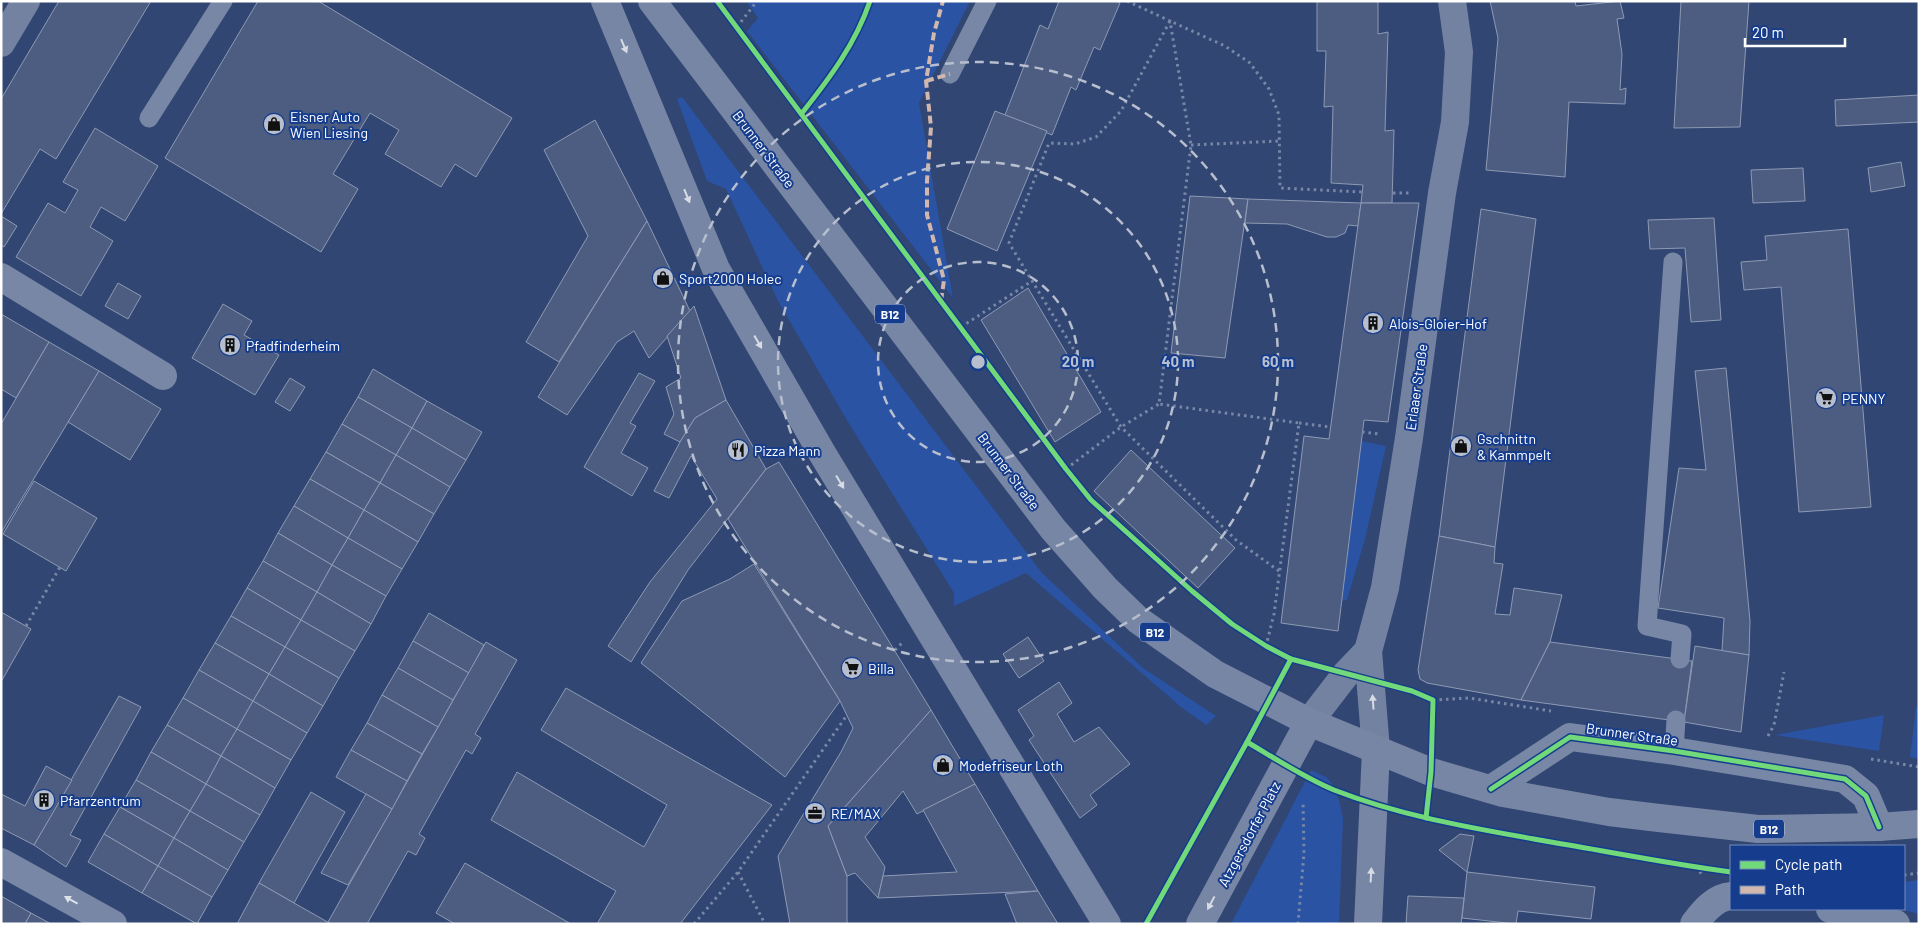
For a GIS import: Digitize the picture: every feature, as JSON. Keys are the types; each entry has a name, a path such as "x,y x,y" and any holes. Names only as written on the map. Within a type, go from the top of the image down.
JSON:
{"main road":[{"path":"1,43 26,1"},
{"path":"605,1 716,269 827,461 1107,924"},
{"name":"Brunner Straße","path":"652,1 1053,529 1099,581 1138,620 1215,674 1309,722 1376,750 1431,772 1491,789 1609,812 1758,829 1879,827 1919,824"},
{"name":"Erlaaer Straße","path":"1368,651 1387,579 1409,438 1442,193 1454,122 1459,52 1452,1"},
{"path":"1368,651 1376,750 1368,924"},
{"name":"Atzgersdorfer Platz","path":"1200,924 1294,770 1309,722 1346,674 1368,651"}],"street":[{"path":"1,277 163,376"},
{"name":"Brunner Straße","path":"1491,789 1570,737 1674,751 1845,779 1866,796 1879,827"},
{"path":"1,862 113,924"},
{"path":"1694,924 1705,909 1724,897 1730,896"},
{"path":"1834,910 1896,924"}],"lane":[{"path":"149,118 223,1"},
{"path":"950,74 987,1"},
{"path":"1673,262 1647,626 1682,634 1680,659"},
{"path":"1674,751 1676,720"}],"path":[{"path":"737,27 757,1"},
{"path":"1127,1 1225,46 1250,63 1269,89 1279,114 1280,188 1362,192"},
{"path":"732,20 742,35"},
{"path":"1159,404 1192,145 1170,21"},
{"path":"1170,21 1121,111 1096,137 1075,144 1049,143 1009,243 1121,427 1236,540 1279,571"},
{"path":"1192,145 1279,141"},
{"path":"961,327 1032,281"},
{"path":"956,321 967,335"},
{"path":"1066,469 1121,427 1159,404 1330,427"},
{"path":"1266,646 1274,614 1299,424"},
{"path":"1060,461 1072,477"},
{"path":"26,626 60,568"},
{"path":"1259,642 1274,650"},
{"path":"1764,743 1774,725 1784,672"},
{"path":"1426,697 1433,700 1432,709"},
{"path":"694,924 738,872 847,715"},
{"path":"1294,770 1304,853 1298,924"},
{"path":"1689,866 1704,868"},
{"path":"738,872 765,924"},
{"path":"1905,875 1919,873"}],"shaded area":[{"path":"746,1 970,1 919,103 953,298 747,31 758,18"},
{"path":"682,97 1042,573 1143,668 1216,716 1206,725 1181,707 1026,573 954,606 954,593 848,422 778,301 726,189 707,181 677,99"},
{"path":"1361,441 1386,446 1365,539 1347,600 1342,601"},
{"path":"1919,706 1919,759 1910,757 1916,707"},
{"path":"1884,715 1879,751 1775,735"},
{"path":"1311,770 1326,777 1332,784 1339,800 1343,818 1339,924 1231,924"},
{"path":"1919,880 1919,914 1903,910 1905,910 1905,882"}],"building":[{"path":"59,1 151,1 56,159 40,149 1,214 1,99"},
{"name":"Eisner Auto Wien Liesing","path":"258,1 318,1 512,118 476,177 455,164 441,187 385,154 399,130 370,113 333,174 358,189 321,252 165,158"},
{"path":"1059,1 1116,1 1120,3 1100,50 1094,47 1076,90 1071,87 1052,135 1005,115 1040,25 1048,29"},
{"path":"1317,1 1378,1 1378,34 1388,32 1385,131 1394,130 1392,203 1361,203 1363,185 1331,183 1333,106 1324,107 1326,51 1317,51"},
{"path":"1490,1 1575,1 1576,6 1620,1 1624,18 1617,19 1622,54 1620,90 1626,88 1625,104 1569,102 1565,177 1486,170 1498,38"},
{"path":"1681,1 1749,1 1740,127 1674,128"},
{"path":"1919,95 1919,122 1836,126 1835,100"},
{"path":"995,111 1047,131 997,251 947,229"},
{"path":"595,120 647,221 559,362 526,342 588,236 544,150"},
{"path":"95,128 158,166 125,221 101,207 90,227 113,241 81,296 16,257 48,203 65,213 78,190 63,182"},
{"path":"1901,162 1905,186 1871,192 1868,168"},
{"path":"1803,168 1805,201 1753,203 1751,170"},
{"path":"1190,196 1248,199 1225,358 1171,353"},
{"path":"1248,199 1361,203 1358,226 1348,225 1345,233 1336,237 1327,237 1287,224 1245,223"},
{"name":"Alois-Gloier-Hof","path":"1361,203 1419,203 1388,422 1364,420 1338,631 1281,623 1304,436 1329,439"},
{"path":"1481,209 1536,219 1495,547 1439,536"},
{"path":"1,216 17,226 4,247 1,245"},
{"path":"1714,218 1721,320 1691,322 1685,248 1650,249 1648,220"},
{"path":"647,221 690,311 649,358 634,331 617,342 567,415 538,397"},
{"name":"PENNY","path":"1848,229 1871,507 1799,512 1781,287 1744,290 1741,262 1767,260 1765,236"},
{"path":"118,283 141,296 128,319 105,306"},
{"path":"1028,288 1101,412 1055,442 981,320"},
{"name":"Pfadfinderheim","path":"223,304 252,321 244,335 279,355 255,395 192,358"},
{"path":"694,306 726,400 695,418 680,442 664,434 674,414 666,387 681,378 667,336"},
{"path":"1,314 49,342 16,398 1,389"},
{"path":"49,342 99,371 1,533 1,424"},
{"path":"1726,368 1750,621 1749,655 1722,651 1724,618 1658,608 1679,468 1706,470 1695,371"},
{"path":"373,369 427,401 412,428 358,397"},
{"path":"99,371 161,409 130,460 68,422"},
{"path":"639,373 655,381 630,423 636,426 621,453 648,468 632,496 584,467"},
{"path":"290,378 305,387 290,411 275,402"},
{"path":"358,397 412,428 396,455 342,424"},
{"path":"726,400 766,469 688,570 631,662 608,646 650,582 717,499 691,456 669,498 654,491 695,418"},
{"path":"427,401 482,432 466,460 412,428"},
{"path":"342,424 396,455 380,483 326,452"},
{"path":"412,428 466,460 450,487 396,455"},
{"path":"1131,450 1235,548 1198,588 1094,491"},
{"path":"326,452 380,483 364,510 310,479"},
{"path":"396,455 450,487 434,514 380,483"},
{"path":"779,462 931,710 828,826 847,876 847,924 790,924 778,856 841,752 853,728 840,701 728,519 766,469"},
{"path":"310,479 364,510 348,538 294,506"},
{"path":"34,481 97,518 66,571 3,534"},
{"path":"380,483 434,514 418,542 364,510"},
{"path":"294,506 348,538 332,565 278,533"},
{"path":"364,510 418,542 402,569 348,538"},
{"path":"278,533 332,565 317,592 263,561"},
{"path":"1439,536 1495,547 1494,563 1503,564 1495,614 1510,615 1514,588 1562,595 1550,642 1521,700 1427,683 1420,679 1418,670"},
{"path":"348,538 402,569 386,596 332,565"},
{"path":"263,561 317,592 301,620 247,588"},
{"path":"754,564 840,701 785,777 641,663 682,601 730,579"},
{"path":"332,565 386,596 371,624 317,592"},
{"path":"247,588 301,620 285,647 231,616"},
{"path":"317,592 371,624 355,651 301,620"},
{"path":"1,612 31,629 1,682"},
{"path":"429,613 484,645 469,673 413,641"},
{"path":"231,616 285,647 269,674 215,643"},
{"path":"301,620 355,651 339,678 285,647"},
{"path":"1028,637 1044,661 1019,678 1003,654"},
{"path":"413,641 469,673 453,700 398,668"},
{"path":"486,642 517,660 475,734 481,738 472,754 466,750 419,834 425,838 416,855 408,851 367,924 331,924 328,922"},
{"path":"1550,642 1692,661 1684,722 1521,700"},
{"path":"215,643 269,674 253,701 199,670"},
{"path":"1695,646 1749,655 1741,732 1684,722"},
{"path":"285,647 339,678 323,706 269,674"},
{"path":"398,668 453,700 438,727 382,695"},
{"path":"199,670 253,701 237,729 183,698"},
{"path":"269,674 323,706 307,733 253,701"},
{"path":"1059,682 1072,703 1057,714 1074,742 1099,727 1130,764 1090,795 1097,805 1080,818 1029,740 1034,736 1018,710"},
{"path":"566,688 772,805 680,924 597,924 616,891 491,820 517,772 644,847 667,805 541,730"},
{"path":"382,695 438,727 422,754 367,723"},
{"path":"119,696 141,707 70,835 81,840 66,867 34,845"},
{"path":"183,698 237,729 221,756 167,725"},
{"path":"253,701 307,733 291,760 237,729"},
{"path":"931,710 975,784 917,814 903,791 865,837 885,867 878,898 855,873 847,876 828,826"},
{"path":"367,723 422,754 407,781 351,750"},
{"path":"167,725 221,756 206,784 151,752"},
{"path":"237,729 291,760 275,788 221,756"},
{"path":"351,750 407,781 392,809 336,777"},
{"path":"151,752 206,784 190,811 136,780"},
{"path":"221,756 275,788 260,815 206,784"},
{"name":"Pfarrzentrum","path":"46,766 72,780 34,845 1,828 1,794 25,806"},
{"path":"136,780 190,811 174,838 120,807"},
{"path":"206,784 260,815 244,842 190,811"},
{"path":"975,784 1038,891 878,898 883,876 957,872 923,810"},
{"path":"311,792 345,812 294,903 259,883"},
{"path":"366,794 392,809 348,885 321,873"},
{"path":"120,807 174,838 158,866 104,834"},
{"path":"190,811 244,842 228,870 174,838"},
{"path":"104,834 158,866 142,893 88,862"},
{"path":"1460,834 1474,836 1467,872 1439,850"},
{"path":"174,838 228,870 212,897 158,866"},
{"path":"465,863 571,924 455,924 436,913"},
{"path":"158,866 212,897 197,924 142,893"},
{"path":"1467,872 1595,887 1591,919 1518,911 1516,924 1462,918"},
{"path":"259,883 294,903 331,924 237,924"},
{"path":"1038,891 1058,924 1017,924 1005,894"},
{"path":"1,896 31,913 25,924 1,924"},
{"path":"1408,896 1464,898 1461,924 1406,924"},
{"path":"31,913 51,924 25,924"}],"marked path":[{"path":"941,301 944,280 927,215 927,181 931,127 926,81 934,33 943,1"},
{"path":"926,81 950,74"}],"cycle path":[{"path":"717,1 1091,500 1192,591 1232,624 1266,646 1291,659 1412,691 1433,700 1431,772 1426,818"},
{"path":"802,113 832,74 857,31 870,1"},
{"path":"1291,659 1247,742 1323,785 1387,808 1441,821 1641,858 1730,872"},
{"path":"1491,789 1570,737 1674,751 1845,779 1866,796 1879,827"},
{"path":"1146,924 1247,742"}],"place":[{"name":"Eisner Auto Wien Liesing","path":"274,124"},
{"name":"Sport2000 Holec","path":"663,278"},
{"name":"Alois-Gloier-Hof","path":"1373,323"},
{"name":"Pfadfinderheim","path":"230,345"},
{"name":"PENNY","path":"1826,398"},
{"name":"Gschnittn & Kammpelt","path":"1461,446"},
{"name":"Pizza Mann","path":"738,450"},
{"name":"Billa","path":"852,668"},
{"name":"Modefriseur Loth","path":"943,765"},
{"name":"Pfarrzentrum","path":"44,800"},
{"name":"RE/MAX","path":"815,813"}]}
